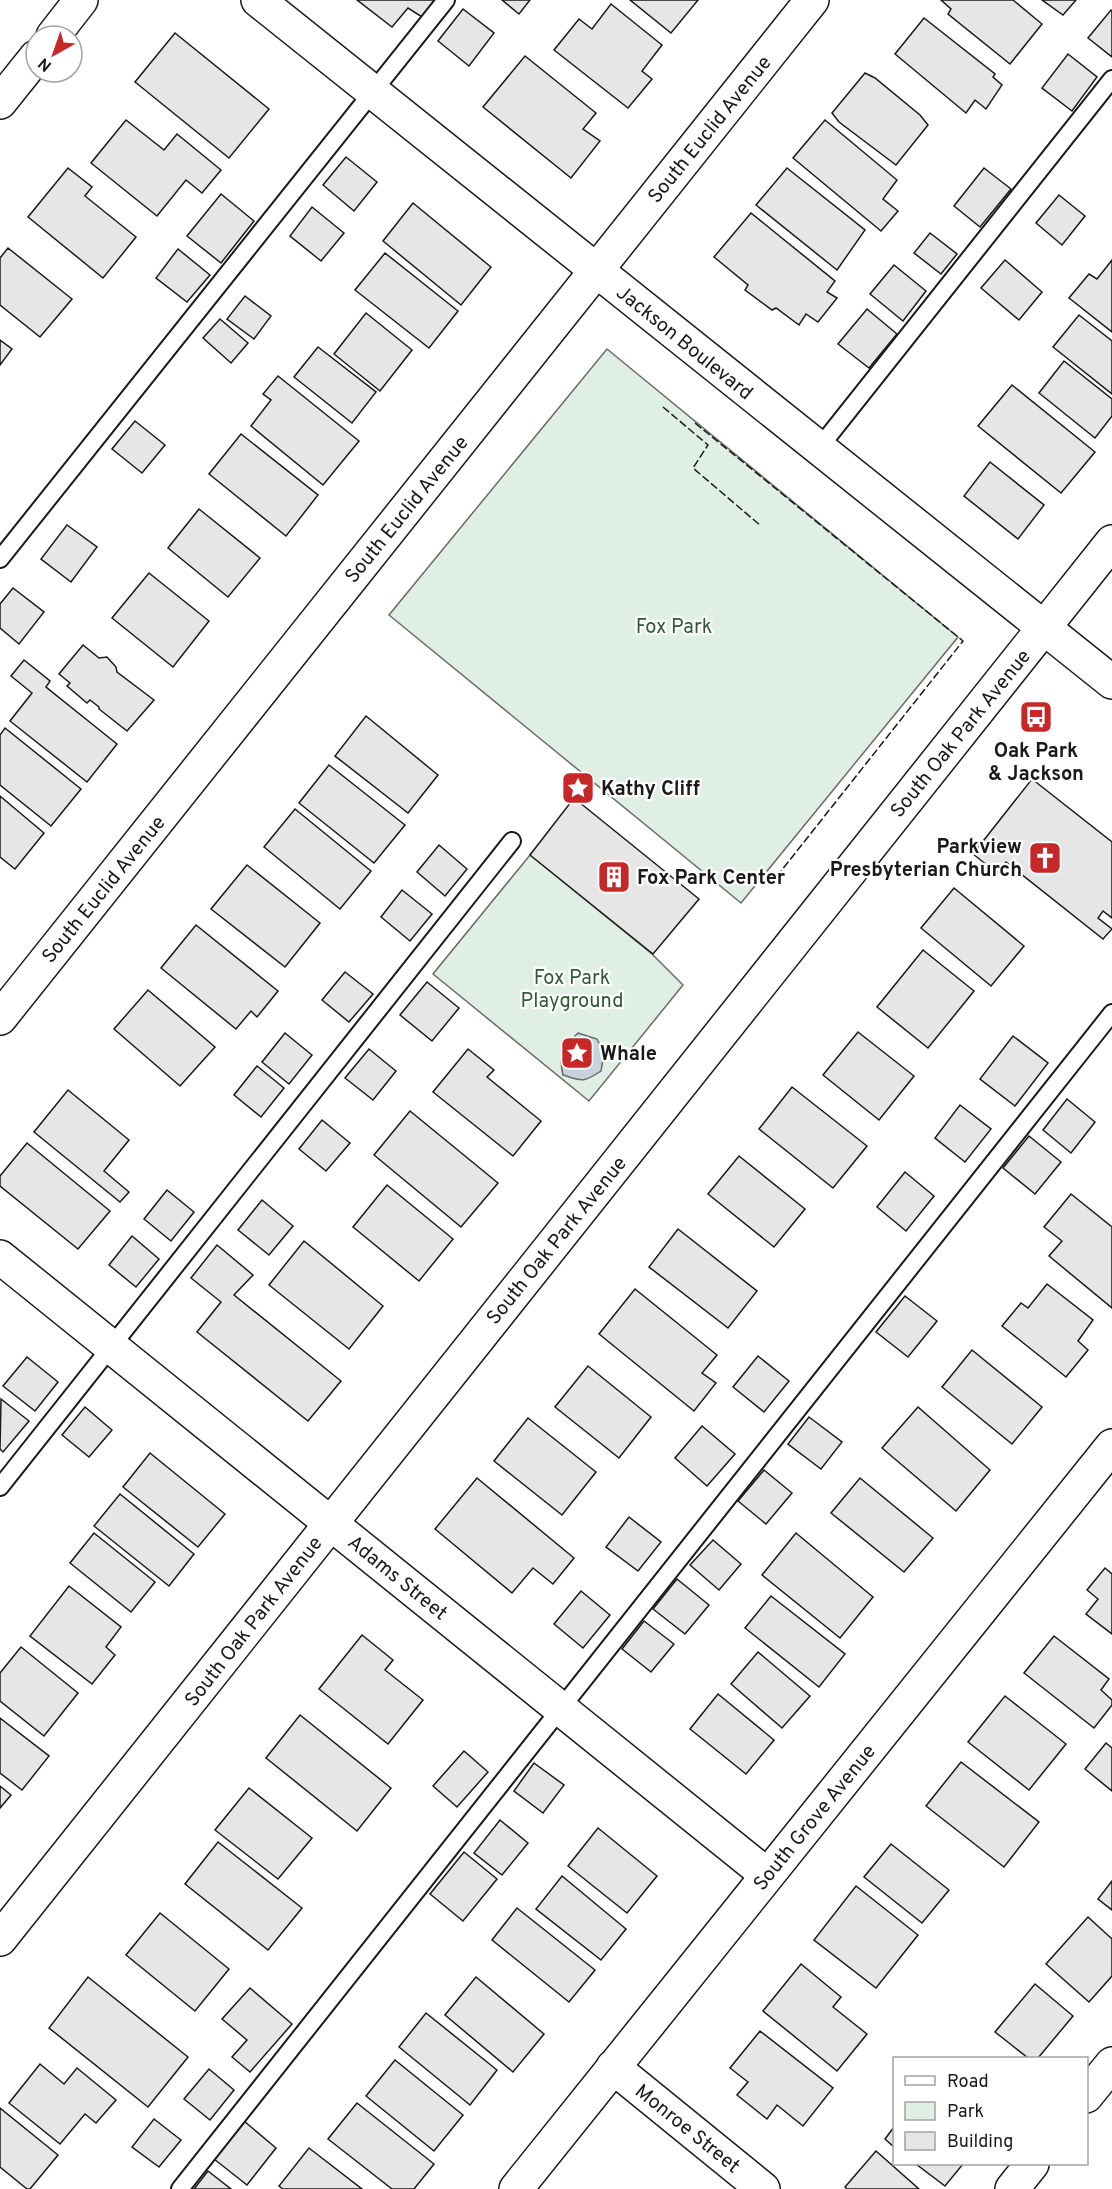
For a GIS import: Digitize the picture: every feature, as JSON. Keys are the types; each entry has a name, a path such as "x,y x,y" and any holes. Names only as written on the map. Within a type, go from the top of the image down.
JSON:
{"street":[{"path":"62,24 81,0"},
{"name":"Jackson Boulevard","path":"258,0 1112,682"},
{"name":"South Euclid Avenue","path":"0,1018 812,0"},
{"path":"0,102 24,72"},
{"name":"South Oak Park Avenue","path":"0,1939 1112,542"},
{"name":"Adams Street","path":"0,1257 767,1875"},
{"name":"South Grove Avenue","path":"516,2189 1112,1446"},
{"path":"1088,2094 1112,2064"},
{"name":"Monroe Street","path":"614,2067 763,2189"},
{"path":"1012,2189 1030,2165"}],"lane":[{"path":"0,559 446,0"},
{"path":"819,448 1112,79"},
{"path":"0,1486 512,841"},
{"path":"180,2189 1112,1013"}],"green space":[{"name":"Fox Park","path":"607,349 958,637 741,903 389,615"},
{"name":"Fox Park Playground","path":"530,855 652,954 683,985 589,1101 433,974"}],"shaded area":[{"path":"578,1033 597,1039 604,1053 601,1071 582,1080 563,1075 561,1062 563,1052"}],"building":[{"path":"357,0 436,0 422,17 408,8 392,27"},
{"path":"502,0 530,0 519,14"},
{"path":"630,0 698,0 671,33"},
{"path":"941,0 1013,0 1042,24 1010,64 948,14 951,9"},
{"path":"1042,0 1076,0 1063,15"},
{"path":"611,4 662,45 642,71 652,79 628,108 554,50 579,19 592,29"},
{"path":"463,9 494,33 469,66 438,41"},
{"path":"1112,11 1112,57 1088,38"},
{"path":"924,18 995,74 993,77 1002,85 986,109 975,100 966,113 895,54"},
{"path":"175,33 269,109 229,158 135,82"},
{"path":"1068,54 1097,77 1072,111 1042,88"},
{"path":"525,56 596,113 583,129 600,141 571,178 483,107"},
{"path":"865,73 875,78 920,115 928,125 896,165 839,122 832,113"},
{"path":"126,120 164,150 177,134 221,170 202,193 186,180 157,216 91,163"},
{"path":"825,120 897,180 883,199 898,211 881,231 793,158"},
{"path":"346,157 377,182 354,211 323,185"},
{"path":"68,168 92,187 85,196 136,237 103,278 28,217"},
{"path":"787,168 865,230 837,270 756,205"},
{"path":"984,168 1011,189 980,227 954,206"},
{"path":"221,194 254,221 221,263 187,236"},
{"path":"1059,195 1085,216 1062,245 1036,223"},
{"path":"413,203 491,267 461,305 383,241"},
{"path":"312,207 344,233 321,261 290,236"},
{"path":"751,213 835,281 827,292 837,298 818,322 806,314 799,325 776,308 772,310 745,290 748,285 714,257"},
{"path":"930,233 957,254 941,274 914,253"},
{"path":"8,248 72,299 40,337 0,305 0,258"},
{"path":"178,249 210,275 187,302 156,278"},
{"path":"385,253 458,311 429,348 355,290"},
{"path":"1005,260 1042,292 1019,320 981,288"},
{"path":"1112,260 1112,332 1069,298 1089,274 1097,279"},
{"path":"894,265 926,291 903,321 870,294"},
{"path":"245,296 271,316 254,339 227,319"},
{"path":"867,309 897,334 869,368 838,344"},
{"path":"366,313 412,350 380,391 334,354"},
{"path":"1079,315 1112,341 1112,394 1053,347"},
{"path":"220,319 248,343 231,363 203,338"},
{"path":"0,340 12,349 0,365"},
{"path":"318,347 376,392 352,423 294,377"},
{"path":"1064,361 1112,399 1112,416 1095,438 1039,393"},
{"path":"278,376 359,441 323,485 251,426 271,400 263,394"},
{"path":"1012,385 1095,452 1061,493 978,426"},
{"path":"135,421 165,445 142,473 112,449"},
{"path":"241,434 318,495 286,536 209,474"},
{"path":"990,462 1044,505 1018,539 964,496"},
{"path":"199,509 260,558 228,597 168,548"},
{"path":"67,525 97,547 71,582 41,559"},
{"path":"149,573 209,621 173,667 112,618"},
{"path":"13,588 44,612 19,644 0,628 0,604"},
{"path":"83,645 99,658 107,657 116,667 117,672 154,700 127,731 90,700 87,703 67,686 70,683 59,674"},
{"path":"24,660 50,681 46,687 117,744 87,782 10,721 32,693 11,676"},
{"path":"366,716 438,775 408,813 335,756"},
{"path":"5,728 81,789 51,826 0,785 0,735"},
{"path":"329,765 405,825 374,863 299,803"},
{"name":"Parkview Presbyterian Church","path":"1032,779 1112,842 1112,918 1103,911 1098,918 1112,929 1103,939 1006,862 997,873 973,854"},
{"path":"0,796 44,833 15,869 0,857"},
{"name":"Fox Park Center","path":"574,798 699,899 653,954 530,855"},
{"path":"295,809 371,871 340,909 264,847"},
{"path":"439,845 467,869 445,896 417,872"},
{"path":"247,865 320,923 285,967 211,909"},
{"path":"954,888 1024,946 991,986 921,928"},
{"path":"402,890 432,914 410,941 381,917"},
{"path":"196,925 278,991 257,1017 251,1011 236,1029 161,968"},
{"path":"923,950 974,991 928,1048 877,1007"},
{"path":"345,972 373,994 349,1022 322,1000"},
{"path":"427,982 459,1008 432,1041 400,1015"},
{"path":"148,990 215,1047 180,1086 114,1029"},
{"path":"858,1032 914,1076 879,1120 823,1075"},
{"path":"285,1033 312,1055 289,1084 262,1062"},
{"path":"1013,1036 1048,1063 1015,1106 980,1079"},
{"path":"369,1049 396,1071 373,1100 345,1078"},
{"path":"468,1049 494,1070 487,1077 541,1121 513,1156 433,1092"},
{"path":"257,1066 284,1088 261,1117 234,1095"},
{"path":"792,1087 867,1146 833,1188 759,1129"},
{"path":"68,1090 129,1140 104,1171 129,1192 120,1202 34,1132"},
{"path":"1067,1099 1095,1122 1071,1153 1043,1130"},
{"path":"960,1105 991,1129 965,1162 935,1138"},
{"path":"410,1111 498,1183 461,1227 374,1155"},
{"path":"322,1120 350,1143 326,1171 299,1149"},
{"path":"1029,1136 1061,1162 1035,1194 1003,1168"},
{"path":"27,1143 110,1211 78,1249 0,1186 0,1176"},
{"path":"739,1156 805,1209 774,1247 708,1194"},
{"path":"905,1172 934,1196 906,1231 877,1207"},
{"path":"387,1185 453,1239 419,1281 353,1227"},
{"path":"167,1190 194,1212 171,1241 144,1219"},
{"path":"1071,1194 1112,1227 1112,1308 1049,1256 1062,1241 1044,1227"},
{"path":"262,1200 293,1226 269,1255 238,1230"},
{"path":"678,1229 757,1291 728,1328 649,1267"},
{"path":"132,1236 159,1259 136,1287 109,1265"},
{"path":"304,1241 383,1306 349,1349 269,1285"},
{"path":"217,1245 253,1275 234,1295 341,1381 308,1421 197,1332 221,1302 191,1278"},
{"path":"1047,1284 1093,1320 1078,1341 1088,1350 1066,1377 1002,1326 1021,1303 1028,1308"},
{"path":"635,1289 717,1355 702,1373 716,1383 694,1411 599,1334"},
{"path":"905,1296 937,1321 908,1357 876,1332"},
{"path":"972,1350 1042,1407 1012,1444 942,1387"},
{"path":"758,1356 789,1381 764,1412 733,1387"},
{"path":"27,1357 58,1382 35,1411 3,1386"},
{"path":"588,1366 651,1417 619,1458 555,1407"},
{"path":"1,1399 29,1421 3,1452 0,1449"},
{"path":"85,1407 112,1430 89,1457 62,1435"},
{"path":"918,1407 990,1470 956,1511 882,1448"},
{"path":"809,1417 842,1442 821,1469 788,1444"},
{"path":"528,1418 596,1472 562,1515 494,1461"},
{"path":"702,1426 735,1454 707,1486 675,1458"},
{"path":"150,1453 225,1514 198,1547 123,1487"},
{"path":"764,1470 792,1493 766,1524 738,1501"},
{"path":"477,1478 574,1558 553,1584 533,1568 512,1593 435,1529"},
{"path":"860,1478 933,1538 904,1572 831,1513"},
{"path":"120,1494 194,1554 169,1586 94,1526"},
{"path":"629,1517 661,1542 638,1571 606,1547"},
{"path":"94,1533 155,1582 131,1612 70,1563"},
{"path":"796,1533 873,1597 840,1638 762,1575"},
{"path":"713,1540 741,1564 719,1590 690,1565"},
{"path":"1105,1568 1112,1574 1112,1634 1086,1614 1098,1599 1087,1590"},
{"path":"677,1579 709,1605 685,1634 653,1609"},
{"path":"69,1586 121,1627 106,1647 115,1655 92,1684 30,1636"},
{"path":"581,1591 610,1615 583,1648 554,1624"},
{"path":"771,1596 845,1654 819,1687 745,1628"},
{"path":"644,1621 674,1644 651,1672 622,1649"},
{"path":"362,1635 393,1660 385,1670 423,1700 388,1744 319,1689"},
{"path":"1054,1636 1109,1679 1101,1690 1112,1700 1112,1705 1094,1728 1024,1673"},
{"path":"21,1647 78,1693 44,1736 0,1701 0,1673"},
{"path":"758,1652 810,1696 782,1728 731,1684"},
{"path":"718,1694 774,1740 746,1774 690,1729"},
{"path":"1005,1696 1066,1744 1029,1790 968,1742"},
{"path":"300,1715 391,1788 357,1831 266,1758"},
{"path":"0,1718 49,1756 22,1790 0,1773"},
{"path":"1106,1743 1112,1748 1112,1791 1085,1769"},
{"path":"464,1751 488,1772 457,1807 433,1786"},
{"path":"961,1762 1039,1822 1004,1867 926,1806"},
{"path":"534,1763 564,1785 543,1813 514,1791"},
{"path":"0,1786 11,1795 0,1808"},
{"path":"249,1788 312,1838 278,1879 215,1830"},
{"path":"500,1820 528,1843 502,1875 474,1853"},
{"path":"598,1828 657,1876 627,1913 568,1866"},
{"path":"218,1842 302,1908 268,1950 185,1884"},
{"path":"891,1844 949,1890 922,1923 864,1877"},
{"path":"464,1852 497,1879 463,1921 430,1894"},
{"path":"562,1876 626,1929 601,1960 536,1909"},
{"path":"1112,1881 1112,1910 1098,1899"},
{"path":"856,1886 918,1935 876,1988 814,1940"},
{"path":"517,1908 595,1970 569,2002 492,1940"},
{"path":"160,1913 229,1969 195,2011 126,1955"},
{"path":"1088,1917 1112,1939 1112,1976 1089,2002 1046,1964"},
{"path":"801,1964 841,1997 833,2007 867,2034 837,2071 763,2011"},
{"path":"88,1977 188,2057 148,2107 49,2028"},
{"path":"476,1977 544,2034 513,2072 445,2015"},
{"path":"1035,1984 1073,2016 1039,2057 1027,2057 995,2032"},
{"path":"250,1988 292,2024 250,2072 232,2057 247,2040 222,2019"},
{"path":"426,2013 497,2070 470,2105 399,2047"},
{"path":"760,2031 833,2088 803,2126 777,2105 767,2119 737,2095 748,2082 730,2068"},
{"path":"395,2060 463,2115 434,2151 366,2096"},
{"path":"40,2064 64,2084 77,2068 116,2100 96,2123 85,2114 60,2144 9,2103"},
{"path":"209,2069 234,2090 210,2120 184,2099"},
{"path":"357,2103 434,2164 414,2189 392,2189 328,2139"},
{"path":"0,2108 58,2155 30,2189 0,2167"},
{"path":"154,2119 181,2140 159,2167 132,2147"},
{"path":"244,2121 276,2148 247,2185 214,2159"},
{"path":"893,2128 893,2146 885,2139"},
{"path":"309,2148 362,2189 283,2189 279,2186"},
{"path":"876,2151 919,2189 847,2189 845,2187"},
{"path":"917,2165 962,2165 945,2186"},
{"path":"208,2171 231,2189 194,2189"}],"fence":[{"path":"663,407 708,445 693,468 761,526"},
{"path":"695,423 963,641 770,885"}],"place":[{"name":"Oak Park & Jackson","path":"1036,717"},
{"name":"Kathy Cliff","path":"578,788"},
{"name":"Parkview Presbyterian Church","path":"1045,858"},
{"name":"Fox Park Center","path":"614,877"},
{"name":"Whale","path":"577,1053"}]}
